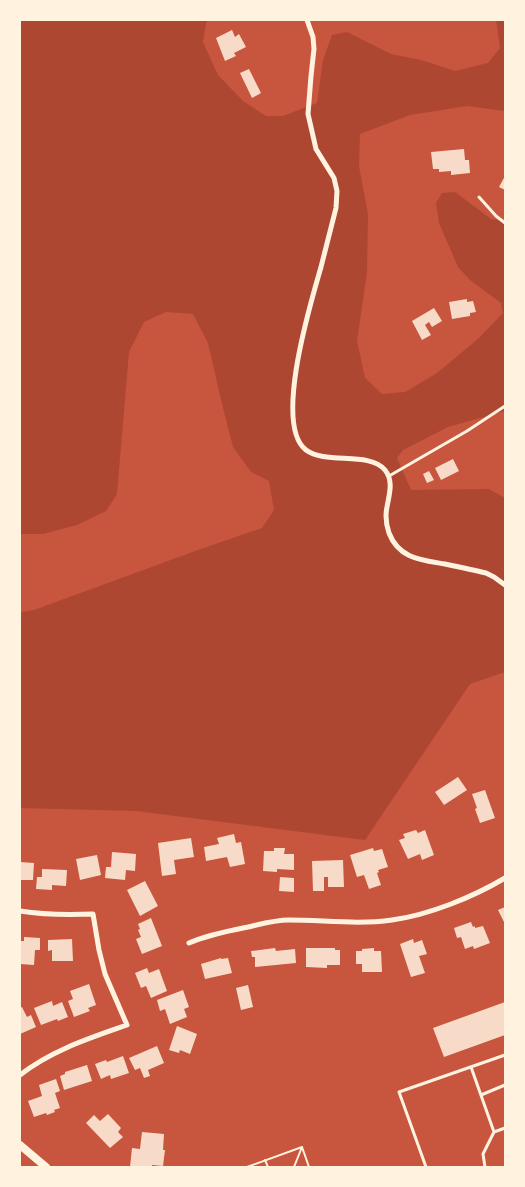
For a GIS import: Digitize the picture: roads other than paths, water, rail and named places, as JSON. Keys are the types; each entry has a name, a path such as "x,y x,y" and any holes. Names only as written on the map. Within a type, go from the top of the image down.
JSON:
{"street":[{"path":"307,20 313,37 314,49 308,114 316,149 334,178 336,208 308,312 294,383 292,397 294,430 298,441 309,452 318,455 369,461 378,464 384,469 389,476 390,492 385,513 386,520 390,536 404,553 422,560 486,573 505,585"},
{"path":"189,943 229,930 270,922 287,920 349,923 391,920 414,916 454,903 505,878"},
{"path":"20,911 33,914 93,914 99,950 106,974 127,1025 69,1046 45,1058 20,1075"},
{"path":"20,1145 46,1167"}],"lane":[{"path":"479,198 496,216 505,222"},
{"path":"389,476 468,431 505,406"},
{"path":"426,1167 399,1092 505,1055"},
{"path":"471,1067 494,1132"},
{"path":"481,1094 505,1085"},
{"path":"485,1167 483,1154 494,1132 505,1128"}]}
